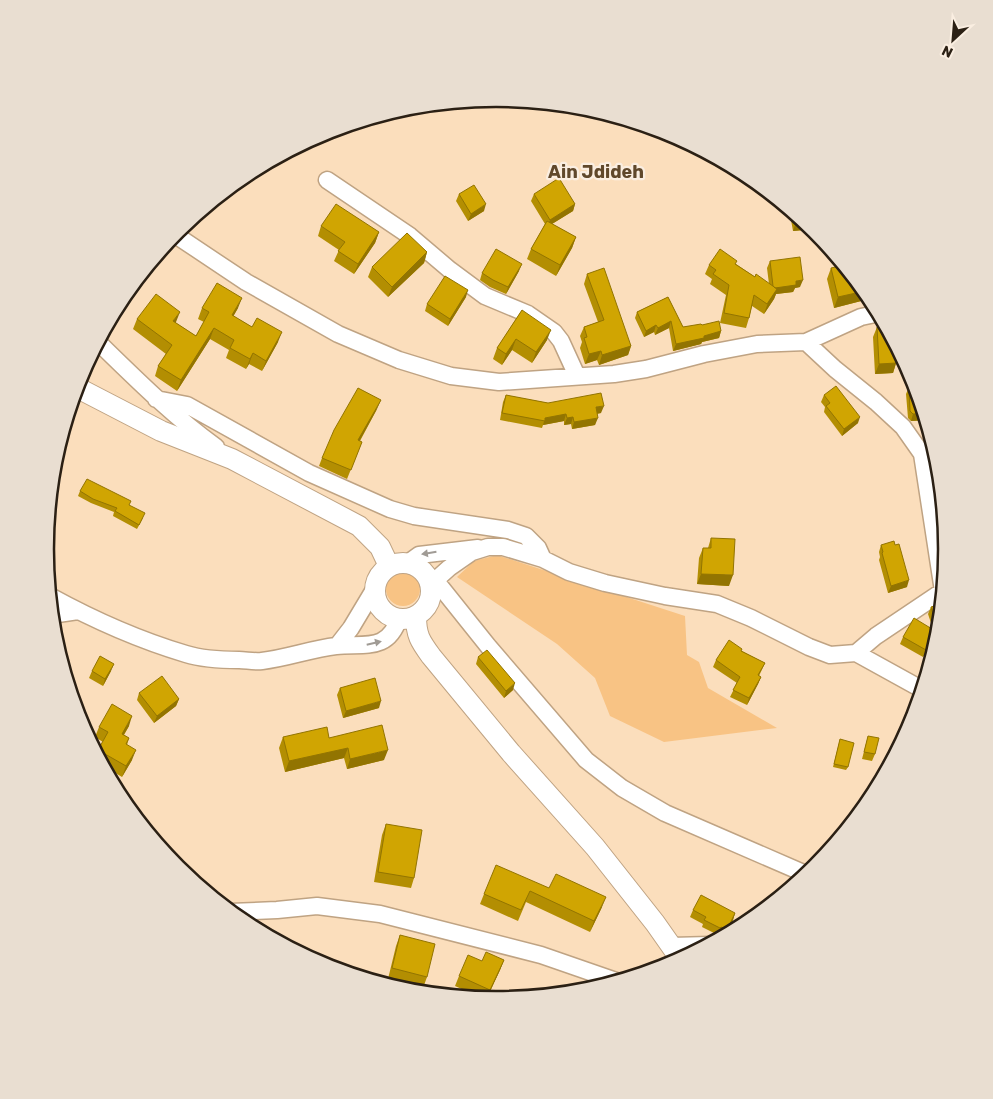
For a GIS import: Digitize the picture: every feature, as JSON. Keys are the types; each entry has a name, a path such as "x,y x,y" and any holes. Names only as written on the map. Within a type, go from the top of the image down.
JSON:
{"street":[{"path":"327,180 410,236 450,270 485,296 528,314 554,332 561,341 577,376"},
{"path":"181,239 246,282 338,334 400,360 451,376 499,382 646,369 704,354 757,344 806,342 861,317 872,315"},
{"path":"806,342 903,427 922,454 939,562"},
{"path":"103,347 156,399 188,427 232,459"},
{"path":"83,391 161,431 232,459 359,526 399,565 417,567 424,573 586,760 622,788 665,813 800,872"},
{"path":"156,399 187,405 309,473 390,509 414,516 508,530 526,536 538,548 543,559"},
{"path":"922,454 929,456"},
{"path":"375,588 379,604 391,616 407,617 423,611 430,600 432,584 449,568 472,552 488,547"},
{"path":"337,646 351,628 375,588 382,572 419,555 503,547 543,559 569,572 605,583 665,596 718,604 830,655 856,653 918,687"},
{"path":"856,653 876,636 936,596"},
{"path":"57,600 136,636 187,654 227,660 261,661 337,646 356,646 382,641 392,635 407,617"},
{"path":"59,614 78,611"},
{"path":"407,617 420,641 431,656 511,753 595,847 655,923 676,953"},
{"path":"242,911 317,906 380,914 541,955 607,978"}],"shaded area":[{"path":"497,555 685,616 687,655 699,662 708,688 777,728 664,742 610,716 595,678 557,644 457,577 474,561"},
{"path":"403,572 415,577 420,589 415,601 403,606 391,601 386,589 391,577"}],"building":[{"path":"559,178 575,204 550,220 534,194"},
{"path":"474,185 486,204 471,214 459,194"},
{"path":"336,204 379,232 358,264 338,251 345,242 321,226"},
{"path":"547,221 576,237 560,265 531,249"},
{"path":"407,233 427,252 392,287 372,267"},
{"path":"496,249 522,264 508,287 482,273"},
{"path":"720,249 737,261 735,264 755,277 756,274 777,289 767,304 754,295 749,318 724,313 729,285 713,274 716,270 709,265"},
{"path":"800,257 803,280 796,281 796,285 775,288 773,286 770,261"},
{"path":"837,267 857,293 838,297 831,268"},
{"path":"604,268 631,346 602,355 601,351 589,354 584,338 587,337 584,327 604,320 587,274"},
{"path":"445,276 468,290 450,319 427,304"},
{"path":"217,283 242,298 232,315 252,327 257,318 282,332 266,361 253,353 250,359 230,348 234,340 214,328 181,380 158,366 172,345 137,319 156,294 180,312 173,321 196,336 209,312 202,308"},
{"path":"668,297 683,327 719,321 721,331 704,336 704,338 676,344 671,321 658,328 656,325 646,331 637,312"},
{"path":"522,310 551,330 536,352 516,339 506,354 497,348"},
{"path":"877,327 879,327 894,354 896,363 879,364"},
{"path":"836,386 860,417 844,429 826,406 830,403 824,395"},
{"path":"358,388 381,400 358,440 362,442 351,470 322,458 334,430"},
{"path":"909,388 918,414 913,414 910,411"},
{"path":"601,393 604,406 596,407 598,418 574,422 573,417 567,418 566,414 545,418 545,421 502,413 506,395 548,403"},
{"path":"87,479 131,501 129,505 145,513 139,525 115,511 117,508 93,499 80,491"},
{"path":"711,538 735,539 733,575 701,574 703,548 711,548"},
{"path":"894,541 895,545 899,544 909,580 891,586 881,545"},
{"path":"935,606 934,617 931,607"},
{"path":"914,618 932,629 926,650 903,637"},
{"path":"729,640 742,649 741,651 765,663 758,675 761,677 749,698 733,690 740,677 716,660"},
{"path":"487,650 515,683 506,691 478,657"},
{"path":"100,656 114,664 105,679 92,671"},
{"path":"162,676 179,699 157,716 139,693"},
{"path":"375,678 381,701 346,711 340,688"},
{"path":"112,704 132,716 122,734 129,738 126,744 136,750 126,766 103,753 100,747 108,732 99,727"},
{"path":"382,725 388,750 350,759 348,748 289,761 283,737 327,727 329,738"},
{"path":"868,736 879,738 875,754 864,752"},
{"path":"840,739 854,743 848,767 834,764"},
{"path":"386,824 422,830 414,878 378,872"},
{"path":"496,865 549,888 556,874 606,897 594,921 530,891 521,910 484,894"},
{"path":"701,895 735,913 729,926 725,929 704,920 706,917 693,910"},
{"path":"400,935 435,944 427,977 392,968"},
{"path":"486,952 504,960 490,990 459,976 468,955 482,961"}],"district":[{"name":"Ain Jdideh","path":"596,172"}]}
